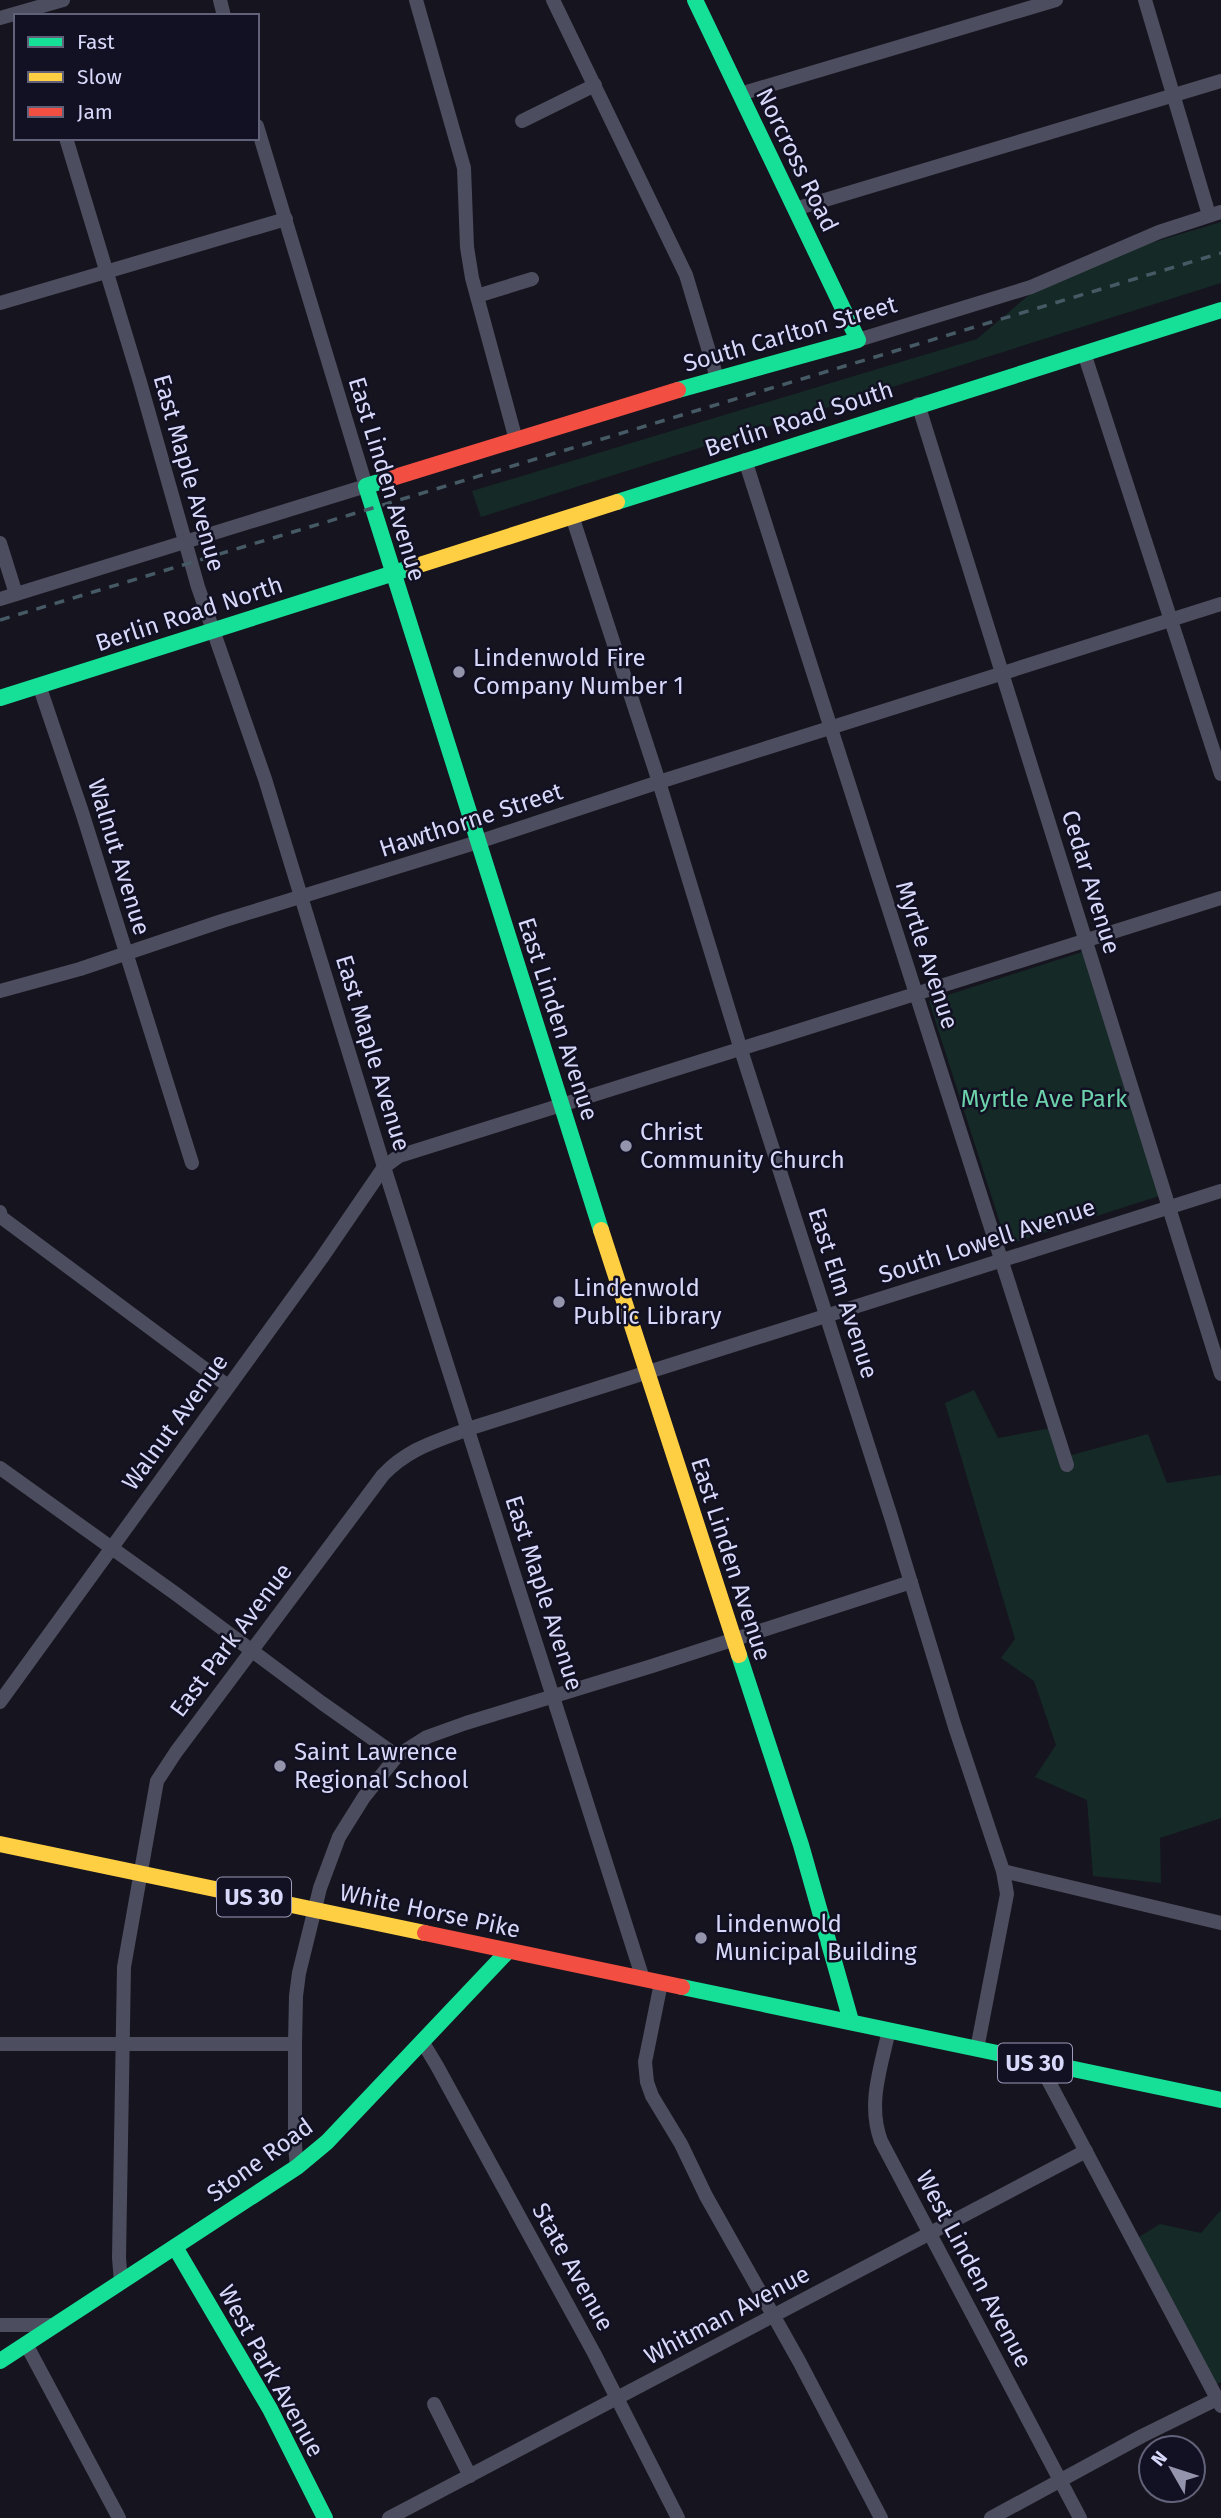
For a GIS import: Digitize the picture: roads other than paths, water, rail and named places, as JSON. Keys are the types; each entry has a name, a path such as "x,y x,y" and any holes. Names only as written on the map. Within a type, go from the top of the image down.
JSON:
{"main road":[{"name":"Norcross Road","path":"695,0 858,340"},
{"name":"Berlin Road South","path":"392,573 1221,310"},
{"name":"South Carlton Street","path":"366,486 717,378 858,340"},
{"name":"East Linden Avenue","path":"366,486 561,1106 801,1845 850,2021"},
{"name":"Berlin Road North","path":"0,698 392,573"},
{"name":"White Horse Pike","path":"0,1844 850,2021"},
{"name":"Stone Road","path":"0,2361 297,2167 327,2142 508,1951"},
{"name":"US 30","path":"850,2021 1221,2100"},
{"name":"West Park Avenue","path":"175,2247 270,2409 325,2518"}],"street":[{"path":"31,13 63,0"},
{"path":"416,0 464,169 467,247 477,296 516,440"},
{"path":"554,0 685,275 717,378"},
{"path":"740,94 1056,0"},
{"path":"1145,0 1173,96 1215,214"},
{"path":"795,209 1221,81"},
{"path":"522,121 596,85"},
{"name":"East Linden Avenue","path":"259,131 366,486"},
{"name":"East Maple Avenue","path":"67,140 212,630 265,779 384,1167 643,1979"},
{"name":"South Carlton Street","path":"858,340 1031,287 1158,232 1215,214"},
{"path":"0,303 286,219"},
{"path":"477,296 532,279"},
{"path":"1084,353 1221,774"},
{"name":"Cedar Avenue","path":"918,404 1221,1374"},
{"name":"Myrtle Avenue","path":"745,460 1066,1465"},
{"path":"0,599 366,486"},
{"name":"East Elm Avenue","path":"572,516 659,782 741,1050 1003,1871 1007,1895 977,2049"},
{"path":"0,543 16,594"},
{"name":"Hawthorne Street","path":"0,991 80,969 222,921 302,898 1221,604"},
{"name":"Walnut Avenue","path":"39,685 82,812 192,1163"},
{"path":"384,1167 400,1156 1221,898"},
{"name":"Walnut Avenue","path":"0,1702 384,1167"},
{"name":"South Lowell Avenue","path":"402,1457 468,1429 1221,1191"},
{"path":"0,1216 228,1386"},
{"name":"East Park Avenue","path":"121,2282 121,2046 124,1967 157,1781 383,1475 402,1457"},
{"path":"0,1468 397,1756"},
{"path":"297,2167 295,2044 299,1973 328,1861 339,1837 364,1797 397,1756 427,1737 911,1582"},
{"path":"1003,1871 1221,1923"},
{"path":"661,1983 645,2062 652,2096 681,2144 706,2196 774,2316 881,2518"},
{"name":"West Linden Avenue","path":"889,2030 876,2088 874,2106 877,2130 929,2235 1080,2518"},
{"name":"State Avenue","path":"422,2042 465,2116 678,2518"},
{"path":"0,2044 295,2044"},
{"path":"991,2518 1142,2436 1219,2403 1039,2063"},
{"name":"Whitman Avenue","path":"389,2518 1086,2151"},
{"path":"0,2325 54,2325"},
{"path":"26,2344 119,2518"},
{"path":"434,2404 470,2476"}],"railway":[{"path":"0,620 1221,253"}],"place":[{"name":"Lindenwold Fire Company Number 1","path":"459,672"},
{"name":"Christ Community Church","path":"626,1146"},
{"name":"Lindenwold Public Library","path":"559,1302"},
{"name":"Saint Lawrence Regional School","path":"280,1766"},
{"name":"Lindenwold Municipal Building","path":"701,1938"}],"park label":[{"name":"Myrtle Ave Park","path":"1044,1099"}]}
